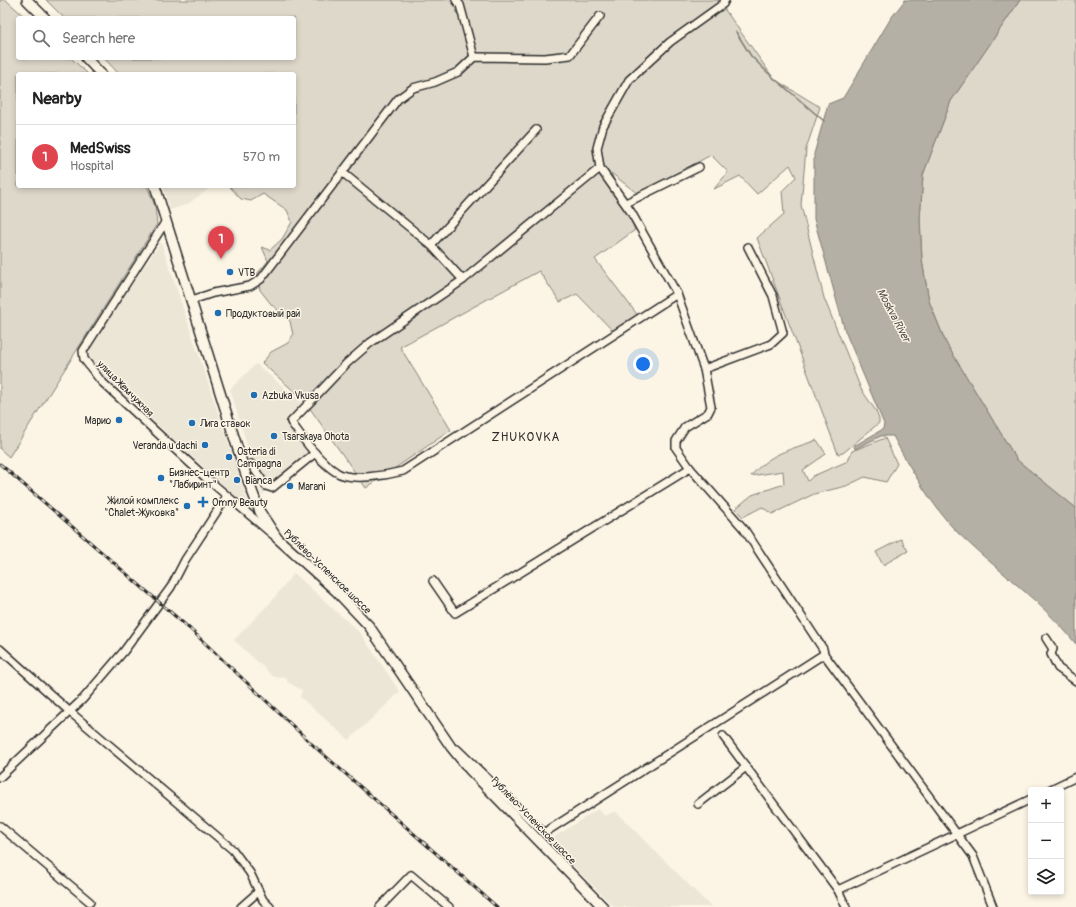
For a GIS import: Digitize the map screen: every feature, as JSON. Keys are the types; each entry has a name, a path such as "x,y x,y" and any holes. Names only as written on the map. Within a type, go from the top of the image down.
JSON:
{"main road":[{"path":"27,0 43,16"},
{"path":"88,60 99,72"},
{"name":"Рублёво-Успенское шоссе","path":"156,188 246,475 260,512 277,538 336,591 369,626 441,732 469,769 603,907"}],"street":[{"path":"456,0 460,5 474,57"},
{"path":"725,0 724,4 670,42 629,80 603,126 597,148 600,168 626,203 677,294 704,369 711,407 708,413 685,427 676,441 676,448 690,468 744,529 823,649 824,654 973,856 994,907"},
{"path":"192,300 213,293 250,286 261,279 398,99 413,88 435,82 458,72 474,57 545,58 570,55 600,16"},
{"path":"431,245 536,130"},
{"path":"626,203 698,167"},
{"path":"600,168 463,280 358,353 291,422 315,453 337,473 353,476 387,476 403,471 677,294"},
{"path":"342,172 431,245 463,280"},
{"name":"улица Жемчужная","path":"166,221 83,351 84,359 102,381 130,408 227,496 277,538"},
{"path":"704,369 771,344 783,333 773,296 748,247"},
{"path":"246,475 251,464 266,486 272,488 315,453"},
{"path":"433,581 455,613 690,468"},
{"path":"0,777 83,699 98,681 159,604 185,560 227,496"},
{"path":"1046,638 1053,649 1051,654 1058,668 1076,681"},
{"path":"0,649 69,711 233,850 250,873 258,892 270,907"},
{"path":"441,732 544,833 824,654"},
{"path":"723,736 838,890 846,907"},
{"path":"698,804 746,767"},
{"path":"1055,787 1076,777"},
{"path":"838,890 1028,800"},
{"path":"0,826 90,902"},
{"path":"380,907 411,875 449,907"},
{"path":"241,907 258,892"}],"shaded area":[{"path":"0,0 6,0 24,16 16,16 16,60 73,60 86,72 16,72 16,188 148,188 155,206 157,224 9,457 0,449"},
{"path":"46,0 718,0 774,79 820,107 806,149 801,205 824,298 861,389 876,411 879,423 843,453 838,454 757,238 784,214 782,191 796,177 790,165 757,194 740,176 714,189 728,172 711,155 638,194 611,173 635,230 595,259 639,317 614,332 577,294 560,302 539,271 400,347 451,430 366,488 304,400 262,363 271,352 288,343 293,335 290,321 271,304 260,290 257,274 268,261 262,247 270,250 282,239 292,222 287,210 263,194 251,201 241,199 231,188 296,188 296,72 117,72 106,60 296,60 296,16 62,16"},
{"path":"1020,0 1076,0 1076,508 1017,460 946,343 929,301 922,260 920,219 923,175 951,101"},
{"path":"164,188 210,188 188,204 170,210"},
{"path":"161,242 249,505 246,506 90,363 89,347"},
{"path":"256,364 305,405 287,422 312,454 262,495 230,389"},
{"path":"885,438 897,464 886,482 865,477 846,486 814,494 772,514 762,507 743,517 735,509 752,495 784,484 783,471 751,476 765,462 781,453 817,440 826,454 803,470 808,481 813,476 848,461 852,451"},
{"path":"901,539 908,551 883,565 876,552"},
{"path":"294,573 361,634 400,692 349,740 300,697 302,690 287,682 287,678 274,677 234,640 270,603"},
{"path":"598,809 605,816 615,811 711,907 614,907 548,841"}],"water":[{"name":"Moskva River","path":"905,0 1020,0 951,101 923,175 920,219 922,260 929,301 946,343 1017,460 1076,508 1076,644 1049,614 972,546 949,523 922,486 893,436 881,436 855,449 854,446 883,429 884,424 845,331 814,219 814,154 828,104 843,98 891,18"}],"waterway":[{"path":"736,32 751,56 767,72 824,121"}],"railway":[{"path":"0,464 190,629 314,746 497,907"}],"place":[{"name":"MedSwiss","path":"221,259"},
{"name":"VTB","path":"230,272"},
{"name":"Продуктовый рай","path":"218,313"},
{"name":"Azbuka Vkusa","path":"254,395"},
{"name":"Марио","path":"119,420"},
{"name":"Лига ставок","path":"192,423"},
{"name":"Tsarskaya Ohota","path":"274,436"},
{"name":"Veranda u dachi","path":"205,445"},
{"name":"Osteria di Campagna","path":"229,457"},
{"name":"Бизнес-центр \"Лабиринт\"","path":"161,478"},
{"name":"Bianca","path":"237,480"},
{"name":"Marani","path":"290,486"},
{"name":"Omny Beauty","path":"203,502"},
{"name":"Жилой комплекс \"Chalet-Жуковка\"","path":"187,506"}],"district":[{"name":"ZHUKOVKA","path":"526,437"}]}
